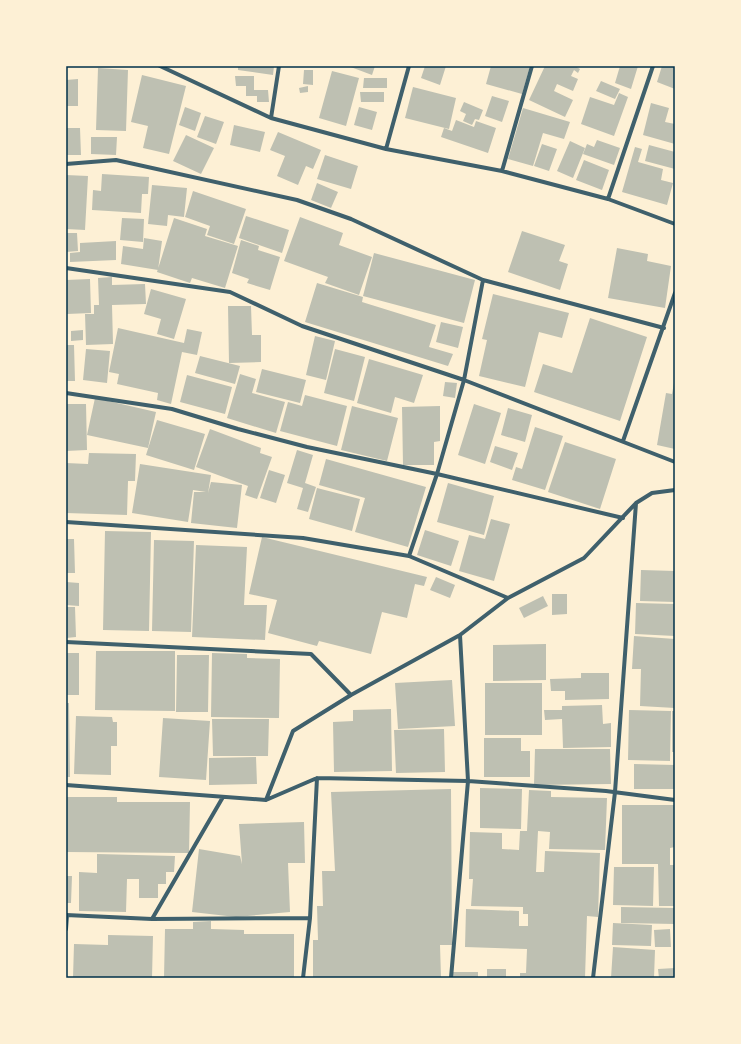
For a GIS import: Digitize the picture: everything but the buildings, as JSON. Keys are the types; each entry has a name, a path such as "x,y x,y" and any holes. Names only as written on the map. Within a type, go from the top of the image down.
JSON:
{"street":[{"path":"160,66 271,118 386,149 502,171 608,199 675,224"},
{"path":"271,118 279,66"},
{"path":"386,149 409,66"},
{"path":"502,171 532,66"},
{"path":"608,199 653,66"},
{"path":"66,164 116,160 297,200 351,219 483,280 664,328"},
{"path":"66,268 230,292 302,326 464,380 675,462"},
{"path":"409,556 437,474 464,380 483,280"},
{"path":"623,441 675,294"},
{"path":"66,393 172,409 307,447 437,474 624,518"},
{"path":"266,800 293,731 352,695 460,635 508,598 584,558 624,518 636,503 652,493 675,490"},
{"path":"593,978 615,792 636,503"},
{"path":"66,522 303,538 409,556 508,598"},
{"path":"451,978 468,781 460,635"},
{"path":"66,642 311,654 352,695"},
{"path":"66,785 266,800 317,778 468,781 615,792 675,800"},
{"path":"303,978 310,918 317,778"},
{"path":"152,919 223,797"},
{"path":"66,929 67,915 152,919 310,918"}]}
